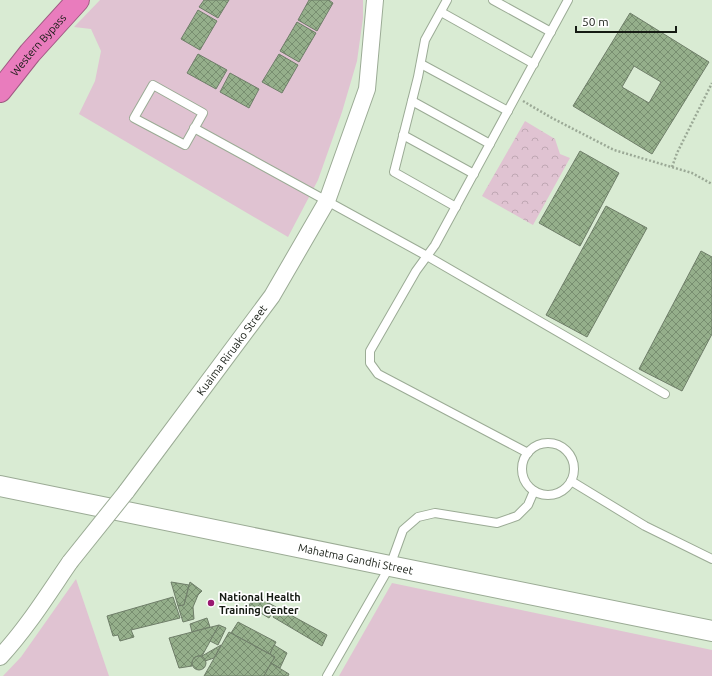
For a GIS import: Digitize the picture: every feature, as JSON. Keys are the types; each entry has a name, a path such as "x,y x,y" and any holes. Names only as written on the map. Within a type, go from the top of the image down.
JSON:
{"highway":[{"name":"Western Bypass","path":"0,91 30,53 78,0"}],"street":[{"name":"Kuaima Riruako Street","path":"0,657 70,562 126,492 272,296 327,201 367,89 374,0"},
{"name":"Mahatma Gandhi Street","path":"0,486 712,631"}],"lane":[{"path":"447,0 425,40 421,64 394,172 456,207"},
{"path":"493,0 551,32"},
{"path":"528,453 378,374 370,363 370,351 416,271 435,245 567,1"},
{"path":"441,12 534,64"},
{"path":"421,64 508,111"},
{"path":"153,85 203,113 194,128 185,145 134,118 153,85"},
{"path":"412,101 490,144"},
{"path":"194,128 427,256 665,394"},
{"path":"403,135 474,174"},
{"path":"542,444 550,444 562,448 571,457 574,465 574,473 571,481 563,490 551,495 542,495 534,491 528,485 522,470 528,453 542,444"},
{"path":"571,481 645,526 712,559"},
{"path":"327,676 390,566 403,530 418,517 435,513 496,523 517,516 528,505 534,491"}],"path":[{"path":"672,167 677,153 712,83"},
{"path":"516,97 552,118 614,150 692,173 712,184"}],"green space":[{"path":"100,0 363,0 363,18 357,61 342,112 318,180 288,237 79,114 95,81 101,51 91,29 74,27"},
{"path":"525,121 555,139 560,154 570,158 533,225 482,196"},
{"path":"76,579 109,676 3,676 21,657"},
{"path":"392,583 712,650 712,676 339,676"}],"building":[{"path":"204,0 229,0 218,18 199,7"},
{"path":"309,0 329,0 333,3 317,31 298,20"},
{"path":"198,10 217,21 200,50 181,39"},
{"path":"630,13 709,62 652,154 573,106","holes":["634,66 661,82 649,103 622,87"]},
{"path":"297,22 316,33 299,62 280,51"},
{"path":"198,54 227,70 216,89 187,73"},
{"path":"279,54 298,65 282,93 262,82"},
{"path":"230,73 259,89 249,108 220,92"},
{"path":"580,151 619,173 580,246 539,223"},
{"path":"606,206 647,228 587,337 546,315"},
{"path":"701,251 712,257 712,334 682,391 639,369"},
{"path":"171,582 189,585 184,605 178,606"},
{"path":"190,582 202,591 198,595 193,607 194,619 183,622 178,606 184,605"},
{"path":"254,595 276,607 269,618 249,606"},
{"path":"173,597 180,618 131,630 134,637 120,641 118,635 113,636 107,616"},
{"path":"278,608 327,635 322,646 273,617"},
{"path":"207,618 210,627 192,632 190,624"},
{"path":"238,622 276,642 270,654 231,633"},
{"path":"219,625 202,656 195,657 192,662 192,666 179,668 169,638"},
{"path":"219,625 226,628 218,645 210,641"},
{"path":"229,632 275,657 264,676 204,676"},
{"path":"221,645 214,658 205,661 202,656"},
{"path":"274,645 287,653 280,668 271,663 275,657 270,654"},
{"path":"199,656 204,658 206,663 204,668 199,670 194,668 192,663 194,658"},
{"path":"271,663 289,674 288,676 264,676"}],"place":[{"name":"National Health Training Center","path":"211,603"}]}
